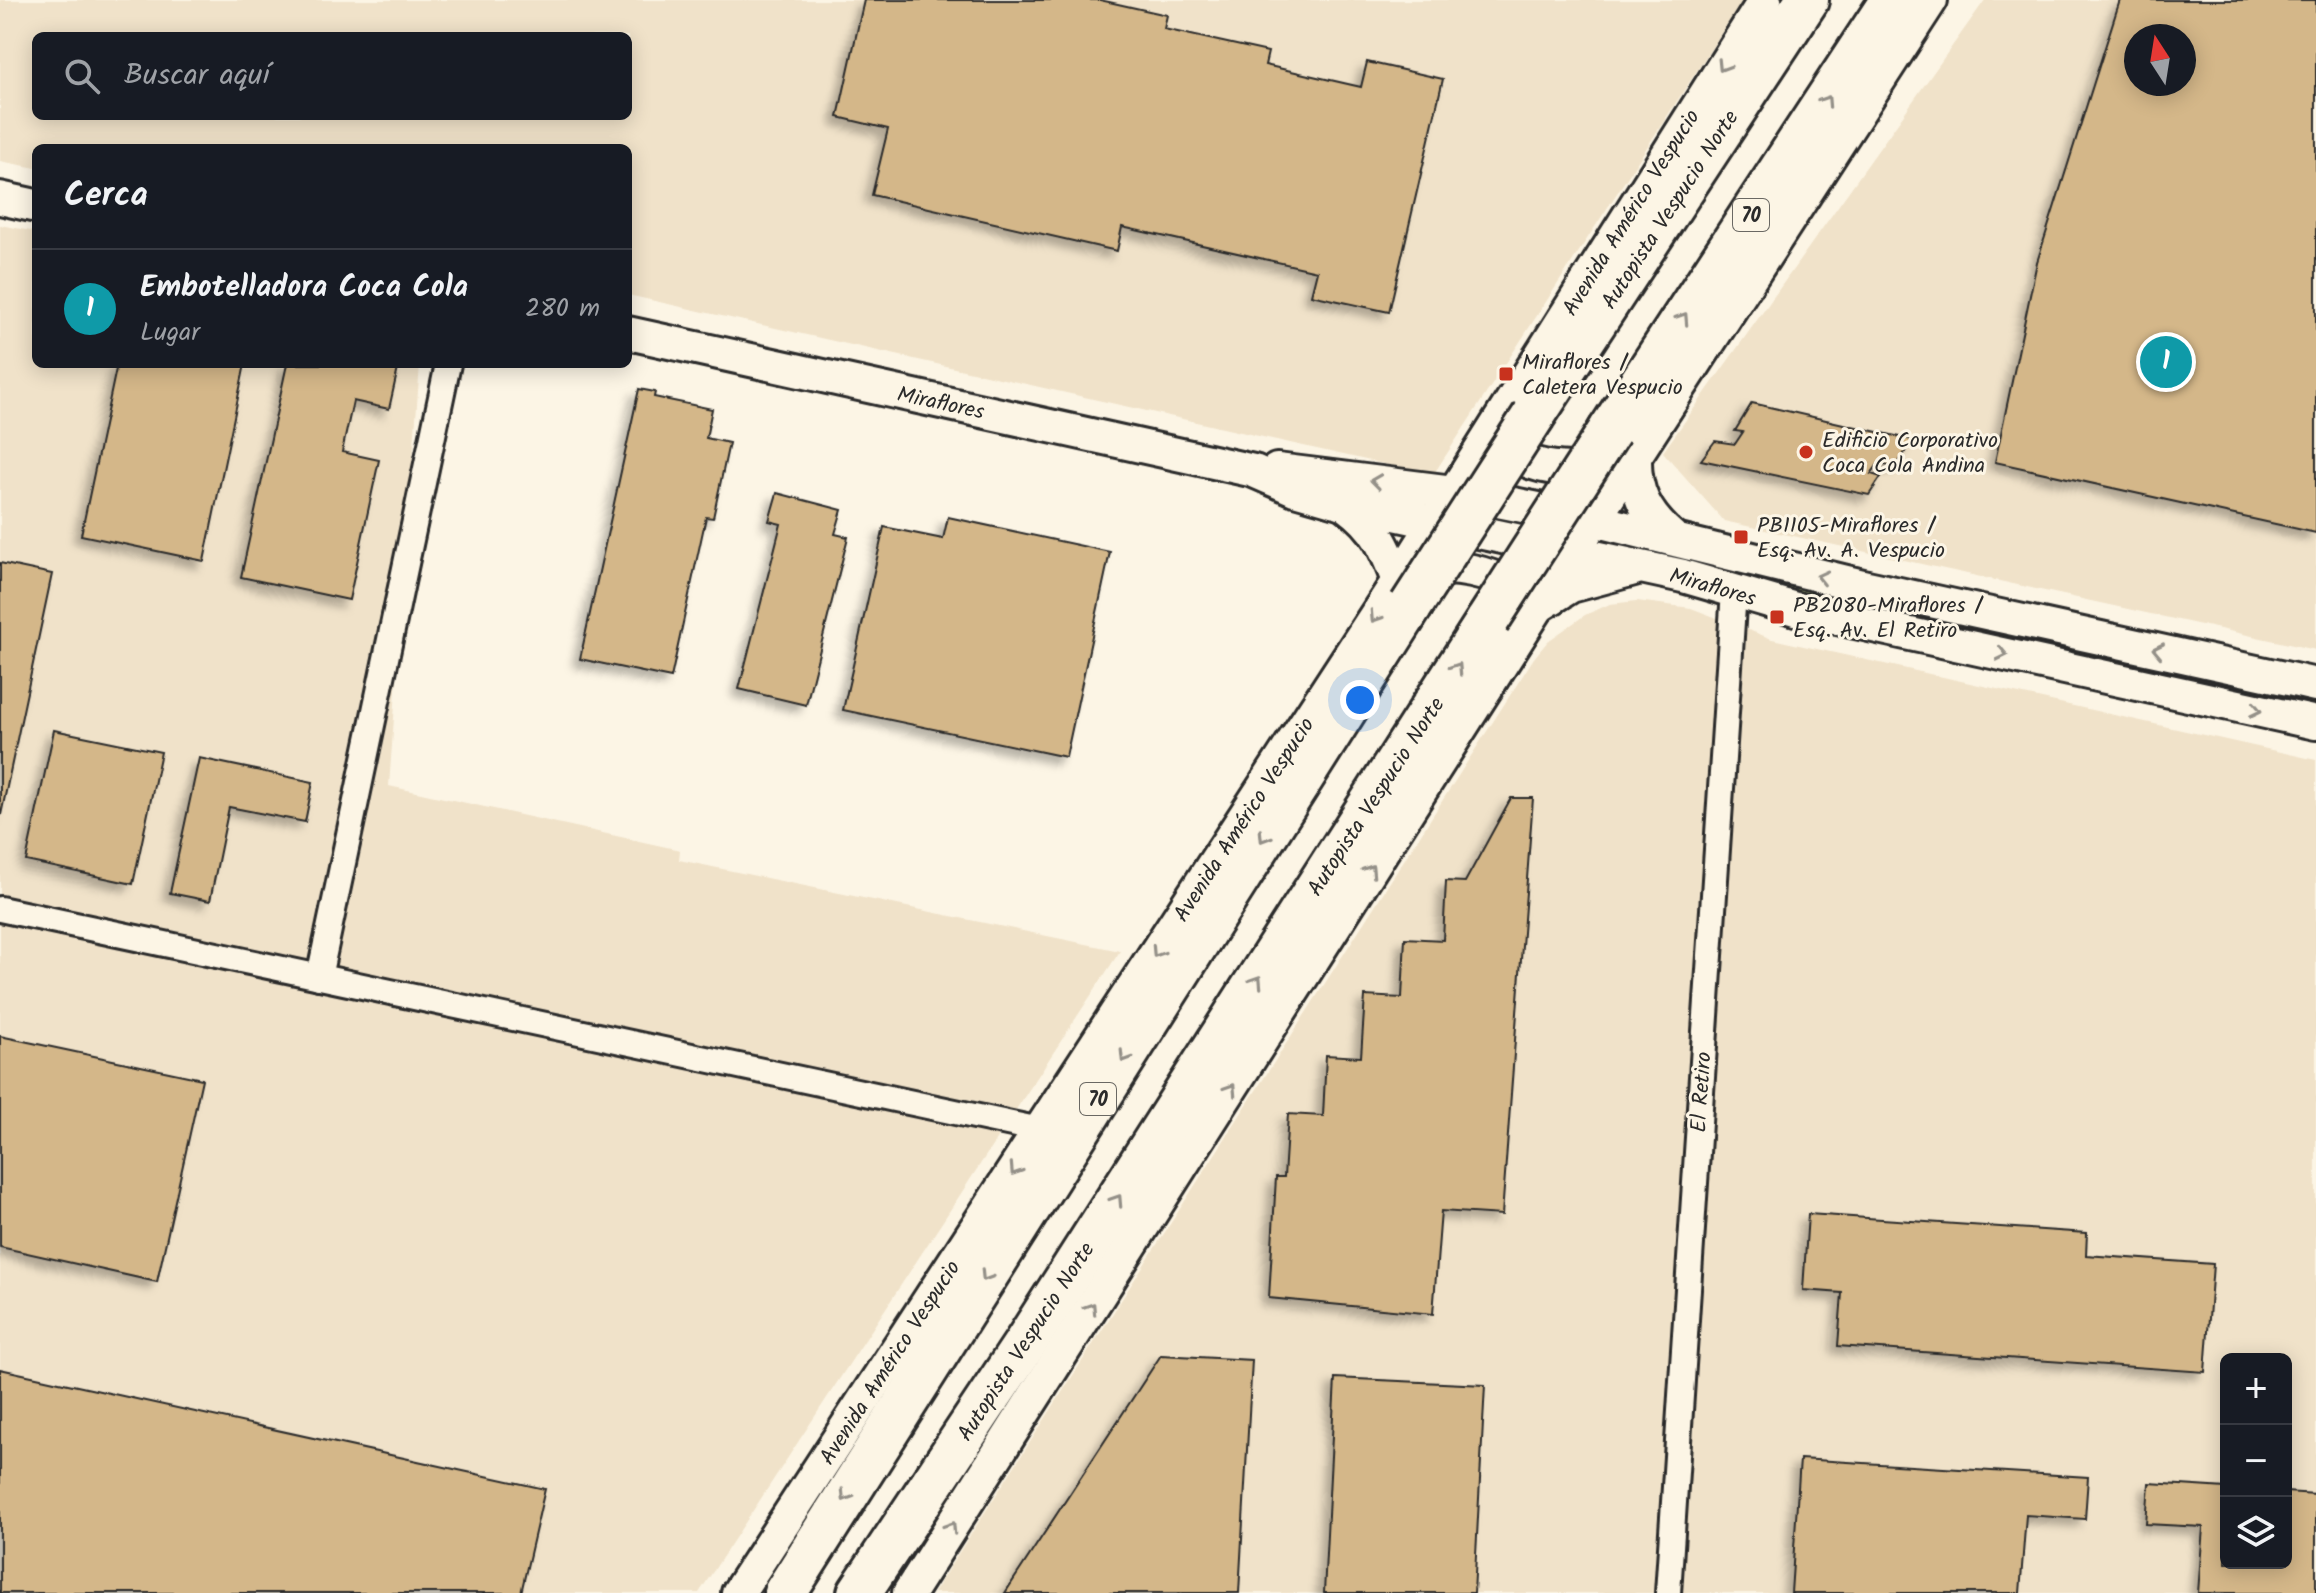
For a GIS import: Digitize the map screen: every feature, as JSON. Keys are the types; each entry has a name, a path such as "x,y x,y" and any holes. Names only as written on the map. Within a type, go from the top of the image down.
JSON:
{"highway":[{"name":"Autopista Vespucio Norte","path":"785,1593 1405,594 1534,415 1807,0"},
{"name":"Autopista Vespucio Norte","path":"859,1593 1024,1345 1488,620 1622,443 1892,0"}],"main road":[{"name":"Avenida Américo Vespucio","path":"738,1593 1040,1130 1405,594 1435,524 1453,492 1765,0"},
{"path":"1491,431 1502,445 1519,457 1573,469 1606,467 1931,0"},
{"path":"0,198 32,205"},
{"name":"Miraflores","path":"632,334 1254,471 1295,489 1344,503 1644,567 1796,609 2316,723"},
{"path":"909,1593 1593,520 1622,443"},
{"path":"1622,443 1642,502 1657,525 1672,537"},
{"name":"Miraflores","path":"1254,471 1303,470 1453,492 1593,520 1867,587 2316,685"},
{"path":"1344,503 1368,521 1381,537 1405,594 1425,569 1450,568 1496,578 1523,591 1539,606"},
{"path":"1539,606 1571,586 1644,567"}],"street":[{"path":"319,977 447,368"},
{"name":"El Retiro","path":"1668,1593 1734,591"},
{"path":"0,909 1040,1130"}],"shaded area":[{"path":"0,0 1743,0 1433,475 632,296 632,144 32,144 32,167 0,161"},
{"path":"1985,0 2316,0 2316,650 1724,521 1663,452"},
{"path":"0,225 32,231 32,368 420,368 389,786 680,850 679,860 1120,951 699,1593 0,1593"},
{"path":"1637,601 1691,608 1772,639 2316,760 2316,1593 933,1593 1534,658 1548,641 1585,615 1610,604"}],"green space":[{"path":"1601,531 2316,689 2316,711 1590,549"}],"building":[{"path":"864,0 1100,0 1167,15 1164,29 1268,52 1265,65 1361,87 1367,62 1443,79 1389,312 1311,295 1317,271 1122,227 1117,251 872,195 888,129 838,117"},
{"path":"2120,0 2316,0 2316,533 1995,462 2037,262"},
{"path":"116,368 244,368 204,561 81,535"},
{"path":"286,368 398,368 389,409 353,401 342,452 379,460 349,600 241,577"},
{"path":"639,389 655,392 654,397 712,409 706,438 729,443 713,518 706,517 671,678 580,659"},
{"name":"Edificio Corporativo Coca Cola Andina","path":"1752,403 1913,440 1896,466 1879,463 1871,474 1881,477 1869,495 1701,460 1715,441 1735,444 1743,432 1735,431"},
{"path":"777,493 842,510 835,534 848,537 806,705 739,689 781,524 769,521"},
{"path":"948,517 1110,552 1066,757 843,710 884,527 943,539"},
{"path":"0,563 52,574 1,815 0,815"},
{"path":"54,730 161,752 133,884 26,861"},
{"path":"199,758 313,782 305,822 229,807 210,901 170,893"},
{"path":"1511,798 1533,798 1502,1215 1441,1211 1433,1314 1269,1298 1276,1177 1284,1177 1288,1114 1323,1116 1326,1055 1361,1057 1365,996 1402,998 1405,938 1443,940 1446,881 1465,882"},
{"path":"0,1036 202,1079 157,1282 0,1247"},
{"path":"1808,1214 2087,1233 2086,1255 2213,1264 2205,1372 1838,1346 1842,1293 1803,1290"},
{"path":"1161,1355 1252,1360 1239,1593 1005,1593"},
{"path":"0,1369 545,1489 521,1593 0,1593"},
{"path":"1335,1378 1485,1385 1474,1593 1324,1593"},
{"path":"1800,1459 2088,1477 2085,1519 2026,1515 2020,1593 1791,1593"},
{"path":"2149,1483 2220,1488 2220,1569 2292,1569 2292,1492 2316,1494 2316,1593 2198,1593 2203,1527 2146,1524"}],"place":[{"name":"Embotelladora Coca Cola","path":"2166,362"},
{"name":"Miraflores / Caletera Vespucio","path":"1506,374"},
{"name":"Edificio Corporativo Coca Cola Andina","path":"1806,452"},
{"name":"PB1105-Miraflores / Esq. Av. A. Vespucio","path":"1741,537"},
{"name":"PB2080-Miraflores / Esq. Av. El Retiro","path":"1777,617"}]}
